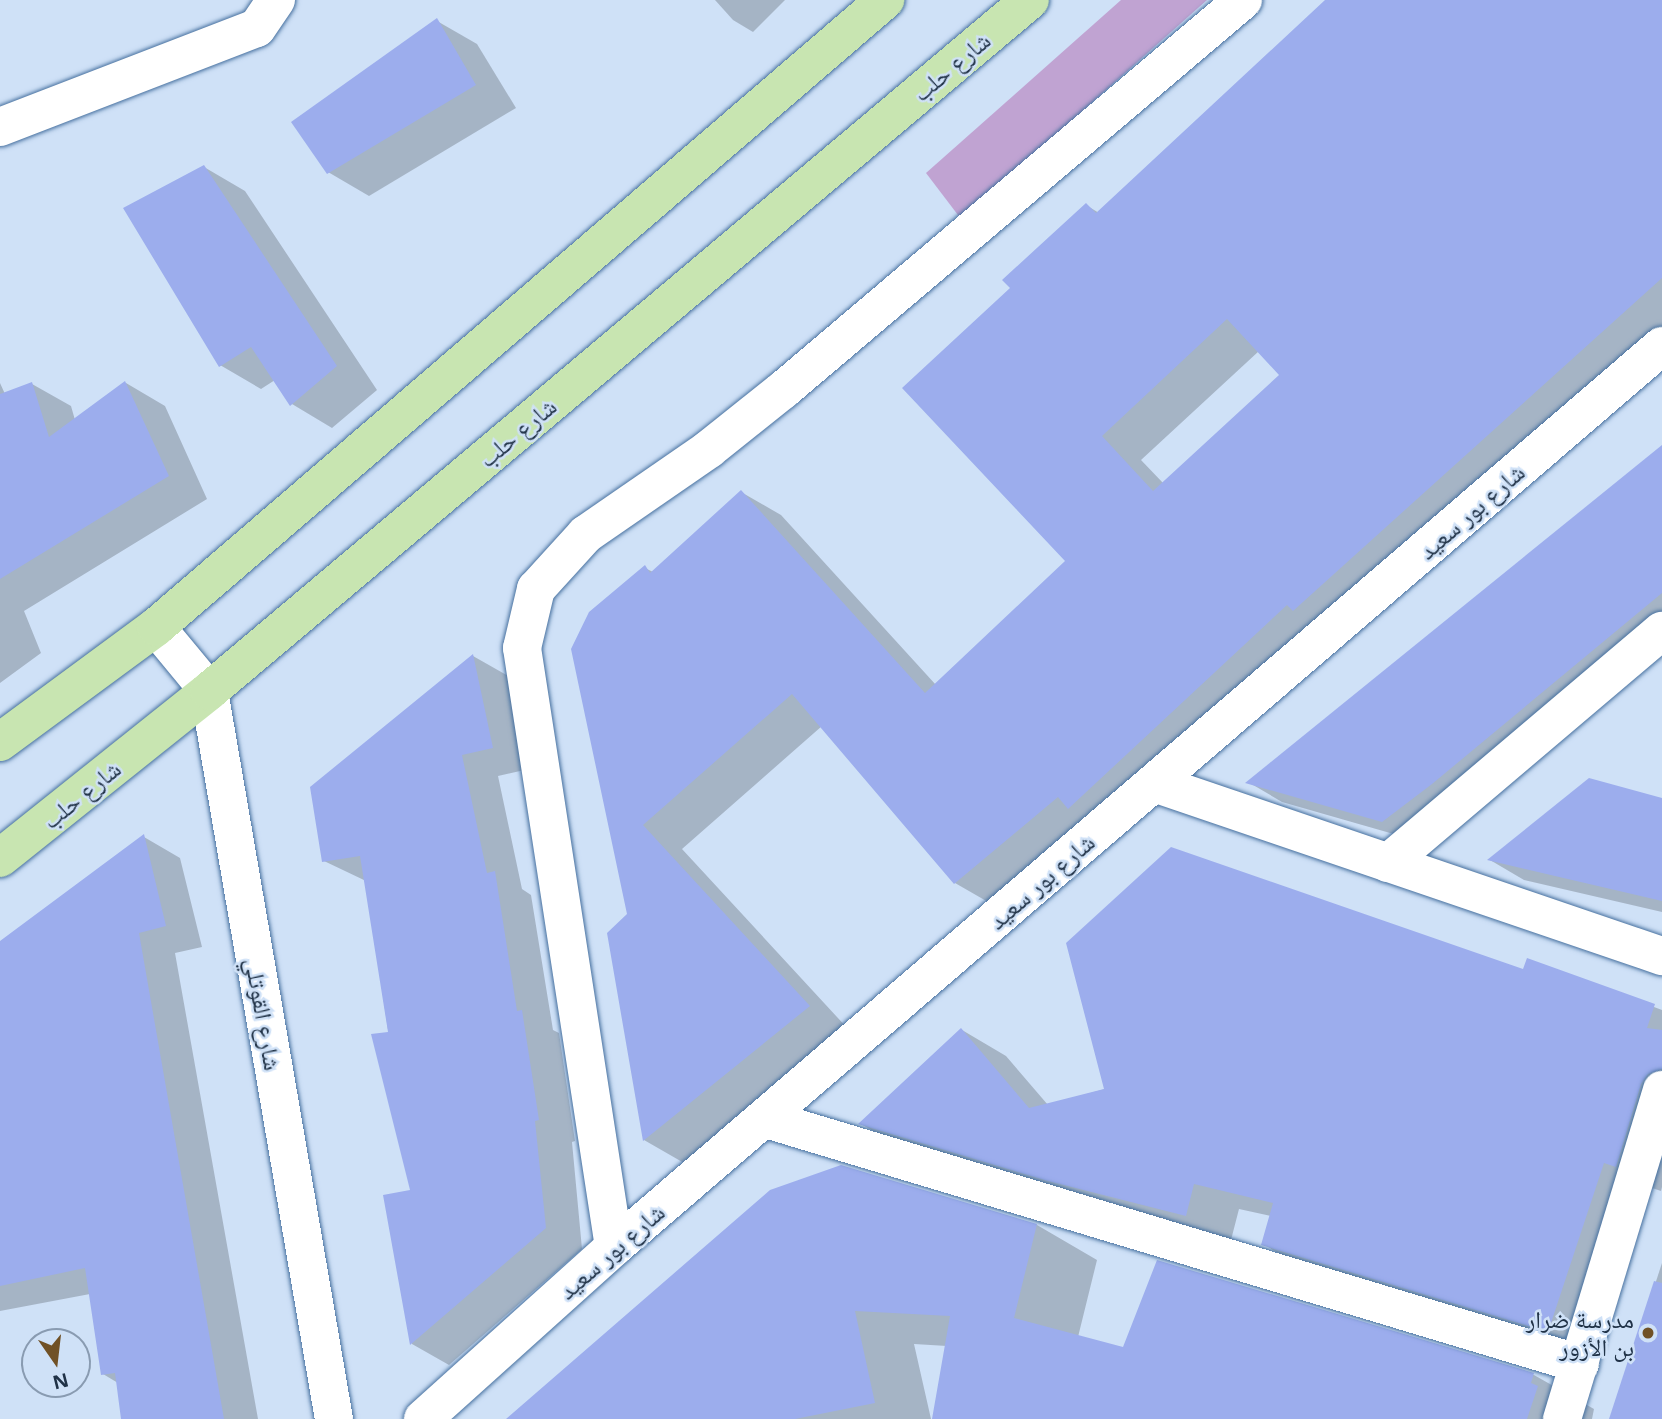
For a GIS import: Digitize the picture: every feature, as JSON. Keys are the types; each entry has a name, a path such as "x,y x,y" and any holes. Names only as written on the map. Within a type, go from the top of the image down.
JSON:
{"main road":[{"path":"0,742 156,627 885,0"},
{"name":"شارع حلب","path":"0,858 209,691 1030,0"}],"street":[{"path":"0,127 257,27 276,0"},
{"path":"614,1247 522,648 536,589 586,534 709,449 783,390 1243,0"},
{"name":"شارع بور سعيد","path":"423,1419 614,1247 1662,346"},
{"name":"شارع القوتلي","path":"156,627 209,691 334,1419"},
{"path":"1388,863 1662,631"},
{"path":"1154,783 1662,956"},
{"path":"1562,1419 1662,1090"},
{"path":"766,1119 1580,1364"}],"shaded area":[{"path":"1121,0 1207,0 961,219 926,173"}],"building":[{"path":"1325,0 1662,0 1662,278 1293,611 1287,605 1068,809 1058,797 954,884 792,694 643,825 810,1006 643,1141 607,933 627,914 571,649 589,612 645,565 650,573 741,490 925,693 1065,561 902,388 1010,288 1002,280 1086,203 1096,213","holes":["1227,319 1279,375 1153,491 1102,436"]},
{"path":"437,18 476,85 327,174 291,122"},
{"path":"204,165 337,366 290,406 251,347 219,367 123,208"},
{"path":"125,381 169,476 0,579 0,394 32,382 49,437"},
{"path":"1662,445 1662,593 1432,784 1382,822 1245,783"},
{"path":"473,654 493,748 462,755 487,873 495,871 517,1011 522,1010 539,1120 535,1121 546,1228 410,1345 383,1195 410,1190 371,1034 388,1032 360,856 322,862 310,787"},
{"path":"1589,778 1662,798 1662,901 1487,860"},
{"path":"144,834 166,926 139,933 224,1419 121,1419 115,1373 101,1375 85,1268 0,1286 0,941"},
{"path":"1171,847 1523,969 1527,958 1655,1004 1647,1028 1662,1030 1662,1069 1648,1074 1641,1084 1616,1167 1604,1163 1548,1332 1261,1245 1273,1203 1194,1184 1186,1216 1048,1181 858,1124 961,1028 1029,1108 1104,1089 1066,943"},
{"path":"841,1165 1037,1224 1014,1318 1123,1347 1157,1260 1534,1373 1531,1383 1538,1386 1527,1419 932,1419 950,1316 855,1311 875,1403 795,1419 506,1419 770,1190"},
{"name":"مدرسة ضرار بن الأزور","path":"1654,1281 1662,1283 1662,1419 1609,1419"}],"place":[{"name":"مدرسة ضرار بن الأزور","path":"1648,1333"}]}
